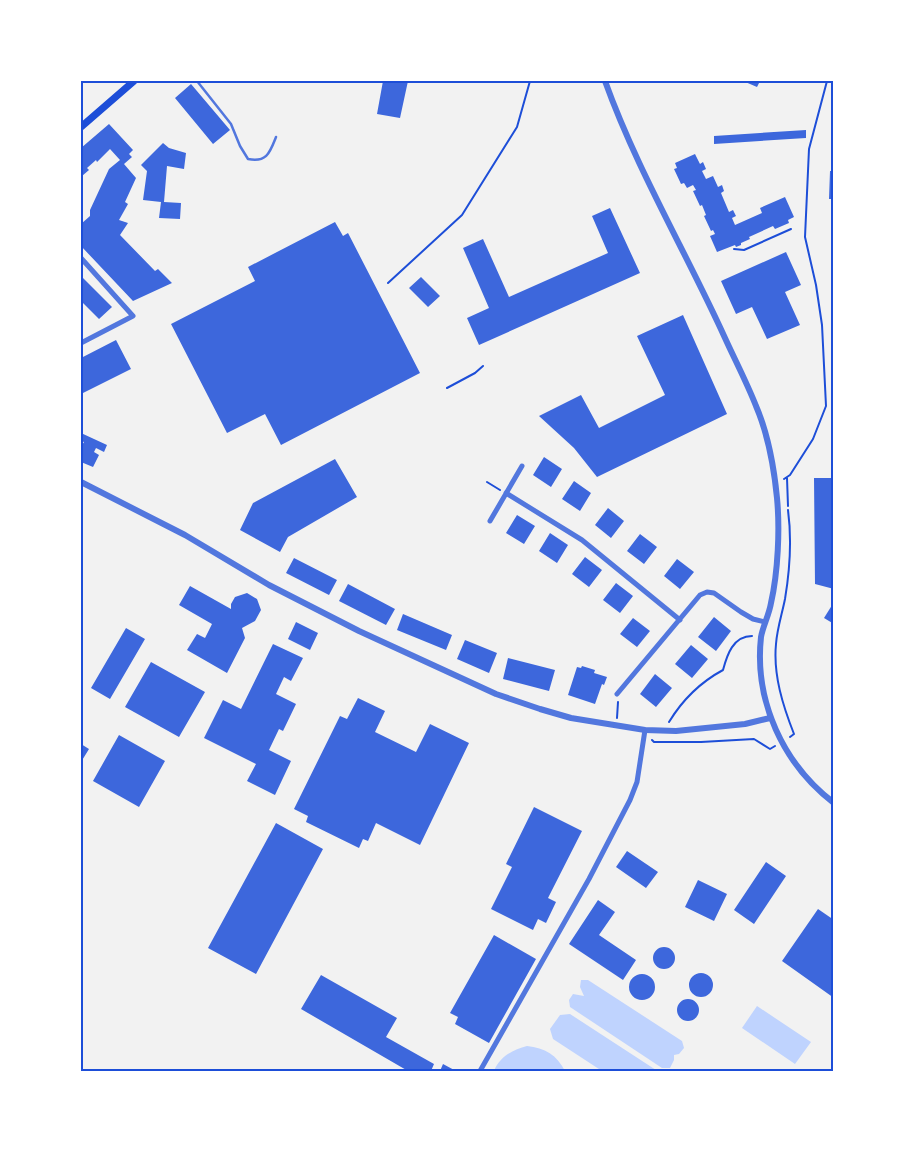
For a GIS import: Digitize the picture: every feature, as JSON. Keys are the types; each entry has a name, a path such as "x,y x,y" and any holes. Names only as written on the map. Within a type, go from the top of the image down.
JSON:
{"main road":[{"path":"81,127 134,81"}],"street":[{"path":"605,81 618,119 698,278 757,407 770,450 777,509 777,567 771,604 761,636 760,675 770,718 787,752 821,793 834,802"},
{"path":"81,258 133,316 81,343"},
{"path":"490,521 522,466"},
{"path":"81,482 192,539 292,596 359,631 496,694 540,710 571,718 645,730 676,731 744,724 770,718"},
{"path":"506,493 582,540 680,620"},
{"path":"618,694 700,595 707,592 714,593 753,619 765,622"},
{"path":"480,1071 589,879 630,800 637,782 645,741 645,730"}],"lane":[{"path":"197,81 231,124 240,146 248,159 256,161 264,159 276,137"}],"path":[{"path":"388,284 462,215 517,127 530,81"},
{"path":"775,483 787,478 813,439 826,406 822,325 816,285 805,237 810,149 827,81"},
{"path":"734,250 744,250 791,229"},
{"path":"447,388 475,373 483,366"},
{"path":"645,730 654,742 754,739 770,749 794,734 782,705 778,684 776,645 789,571 791,532 787,478"},
{"path":"487,482 506,493"},
{"path":"664,730 679,706 705,680 723,670 728,653 736,641 745,636 761,636"},
{"path":"617,725 618,694"}],"water":[{"path":"581,980 588,980 682,1041 684,1048 679,1054 674,1055 670,1068 662,1068 570,1007 569,1000 573,994 584,996 580,987"},
{"path":"757,1006 811,1042 795,1064 742,1028"},
{"path":"570,1014 656,1071 602,1071 553,1039 550,1029 560,1015"},
{"path":"527,1046 539,1048 550,1053 562,1065 565,1071 494,1071 507,1054"}],"building":[{"path":"383,81 408,81 400,118 377,114"},
{"path":"743,81 760,81 757,87"},
{"path":"191,84 230,130 213,144 175,98"},
{"path":"109,124 133,150 129,154 132,157 124,164 136,178 125,202 128,204 119,220 128,223 120,235 155,271 158,269 172,283 133,301 81,246 81,224 90,216 90,210 109,169 120,160 110,149 97,162 96,160 87,168 89,170 82,176 81,148"},
{"path":"806,130 806,138 714,144 714,136"},
{"path":"163,143 169,148 186,153 184,169 167,166 164,202 181,203 180,219 159,218 161,202 143,200 147,171 141,165"},
{"path":"695,154 700,164 703,162 706,169 702,171 706,179 713,176 718,187 722,185 724,191 721,193 729,212 733,210 736,216 732,218 735,225 762,213 760,208 785,197 794,217 788,220 789,223 775,229 773,226 749,237 750,239 741,243 741,245 736,247 735,245 717,252 710,236 715,234 713,230 711,231 704,216 706,215 702,205 700,206 693,191 696,190 693,185 687,188 684,183 681,184 674,169 677,168 675,163"},
{"path":"830,171 834,171 834,199 829,199"},
{"path":"610,208 640,273 479,345 467,318 489,308 463,248 483,239 509,297 608,253 592,216"},
{"path":"335,222 343,236 348,233 420,373 281,445 265,414 227,433 171,324 255,281 248,267"},
{"path":"786,252 801,285 785,292 800,325 767,339 752,307 736,314 721,281"},
{"path":"81,276 112,307 99,319 81,301"},
{"path":"421,277 440,296 428,307 409,288"},
{"path":"683,315 727,414 597,477 574,448 539,416 581,395 599,428 665,395 637,336"},
{"path":"116,340 131,369 81,394 81,358"},
{"path":"81,433 107,445 104,452 96,448 94,452 99,455 93,467 81,462 81,447 84,442 81,441"},
{"path":"544,457 562,469 551,487 533,475"},
{"path":"335,459 357,497 288,537 280,552 240,530 253,503"},
{"path":"814,478 834,478 834,589 815,584"},
{"path":"574,481 591,493 580,511 562,499"},
{"path":"608,508 624,521 611,538 595,525"},
{"path":"517,515 535,526 524,544 506,533"},
{"path":"550,533 568,545 557,563 539,551"},
{"path":"640,534 657,547 644,564 627,551"},
{"path":"585,557 602,570 589,587 572,574"},
{"path":"294,558 337,580 329,595 286,573"},
{"path":"677,559 694,572 680,589 664,576"},
{"path":"616,583 633,596 620,613 603,600"},
{"path":"348,584 395,609 386,625 339,601"},
{"path":"190,586 231,609 231,604 235,597 247,593 257,599 261,610 255,621 242,628 245,638 227,673 187,650 197,634 205,638 212,624 179,605"},
{"path":"834,602 834,624 824,618"},
{"path":"403,614 452,635 446,650 397,630"},
{"path":"714,617 731,631 716,651 698,637"},
{"path":"633,618 650,631 637,647 620,634"},
{"path":"296,622 318,633 310,650 288,639"},
{"path":"126,628 145,639 110,699 91,688"},
{"path":"465,640 497,653 489,673 457,659"},
{"path":"273,644 303,658 291,681 284,677 276,694 296,704 283,731 279,729 269,750 291,761 275,795 247,781 256,764 204,738 223,700 241,709"},
{"path":"691,645 708,659 692,678 675,664"},
{"path":"508,658 555,670 549,691 503,679"},
{"path":"151,662 205,692 179,737 125,707"},
{"path":"582,666 595,670 594,673 607,677 604,685 602,684 595,704 568,695 577,667 581,668"},
{"path":"655,674 672,688 656,707 640,694"},
{"path":"358,698 385,711 375,732 416,752 430,724 469,743 420,845 376,823 368,841 363,839 359,848 306,822 308,816 294,809 340,716 347,719"},
{"path":"119,735 165,761 139,807 93,781"},
{"path":"81,744 89,749 81,762"},
{"path":"534,807 582,831 548,898 556,902 546,923 538,919 533,930 491,909 512,867 506,864"},
{"path":"276,823 323,849 256,974 208,948"},
{"path":"627,851 658,872 646,888 616,867"},
{"path":"766,862 786,876 754,924 734,910"},
{"path":"698,880 727,894 714,921 685,907"},
{"path":"598,900 615,912 599,935 636,960 623,980 569,944"},
{"path":"818,909 834,920 834,998 782,961"},
{"path":"494,935 536,959 489,1043 455,1024 458,1017 450,1013"},
{"path":"664,947 674,954 675,958 668,968 664,969 654,962 653,958 660,948"},
{"path":"701,973 709,977 713,985 709,993 701,997 693,993 689,985 693,977"},
{"path":"642,974 651,978 655,987 651,996 642,1000 633,996 629,987 633,978"},
{"path":"321,975 397,1018 386,1037 434,1064 431,1071 408,1071 301,1009"},
{"path":"688,999 696,1002 699,1010 696,1018 688,1021 680,1018 677,1010 680,1002"},
{"path":"443,1064 456,1071 440,1071"}]}
